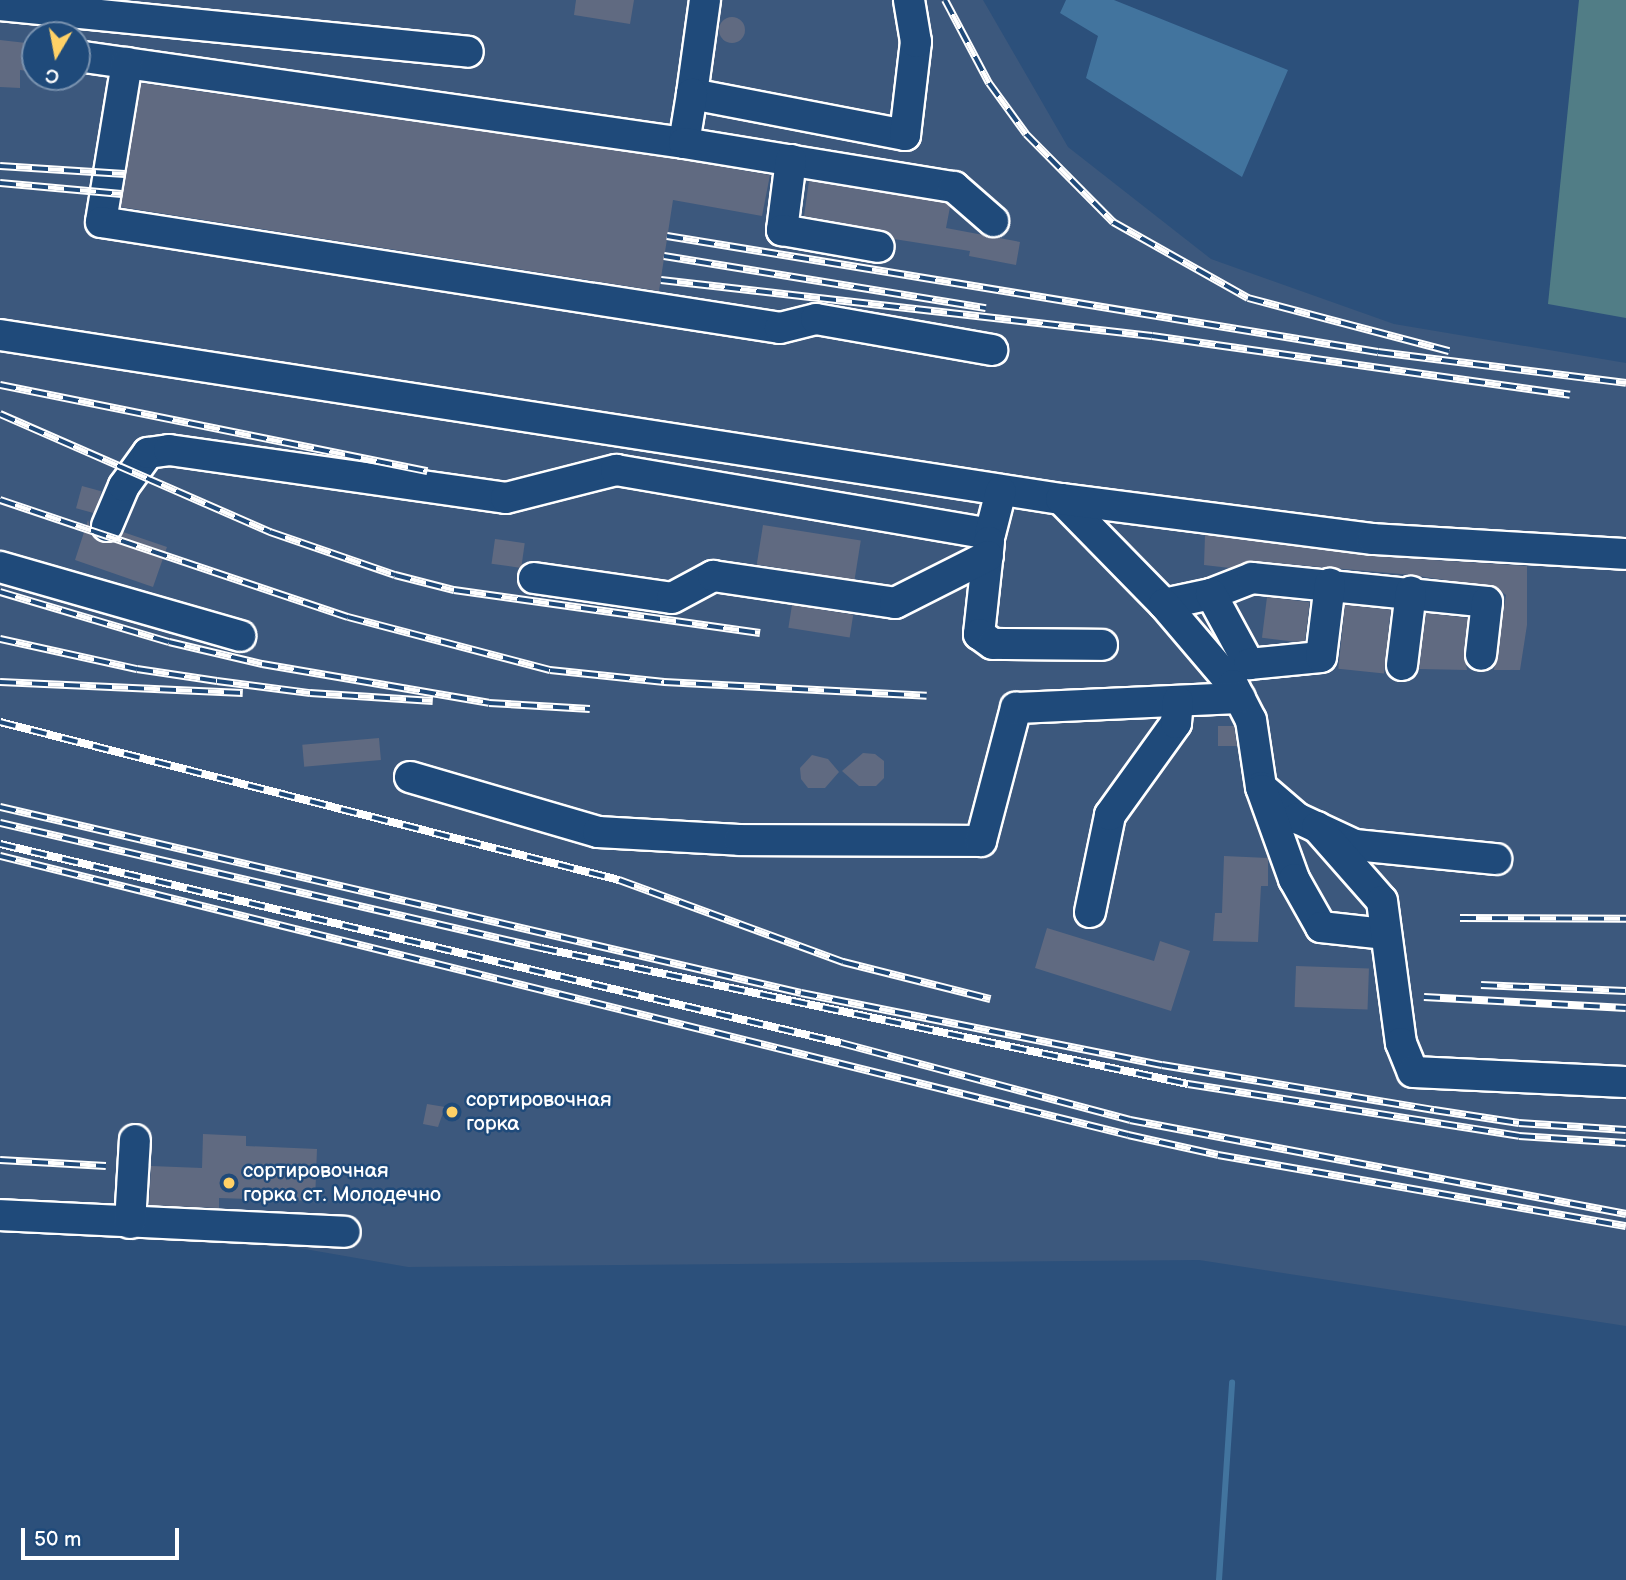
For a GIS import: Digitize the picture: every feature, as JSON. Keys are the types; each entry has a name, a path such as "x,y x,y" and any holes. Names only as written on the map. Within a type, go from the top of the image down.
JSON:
{"lane":[{"path":"684,143 705,0"},
{"path":"692,94 905,135 916,42 909,0"},
{"path":"0,5 79,16 468,52"},
{"path":"91,57 684,143 954,187 993,221"},
{"path":"127,63 101,222 780,328 816,319 992,350"},
{"path":"791,160 782,230 879,247"},
{"path":"0,335 1001,491 1373,539 1626,554"},
{"path":"107,527 124,486 148,453 169,450 506,498 616,470 989,545"},
{"path":"1001,491 989,545 979,634 993,644 1102,645"},
{"path":"1061,499 1164,604 1240,698 1251,720 1261,787 1294,879 1321,927 1384,934"},
{"path":"534,578 672,598 713,576 895,603 989,545"},
{"path":"0,567 240,636"},
{"path":"1164,604 1211,594 1252,578 1411,592 1487,602 1481,655"},
{"path":"1211,594 1249,664 1321,657 1330,584"},
{"path":"1402,665 1411,592"},
{"path":"410,777 598,832 739,840 981,841 1016,708 1240,698"},
{"path":"1090,912 1110,815 1176,723 1178,701"},
{"path":"1261,787 1297,818 1355,845 1496,859"},
{"path":"1317,827 1382,901 1384,934 1401,1043 1413,1072 1626,1082"},
{"path":"130,1223 135,1140"},
{"path":"0,1216 345,1232"}],"shaded area":[{"path":"0,0 983,0 1068,147 1211,259 1394,324 1626,363 1626,1326 1199,1260 408,1267 299,1248 0,1232"},
{"path":"1066,0 1114,0 1288,70 1242,177 1086,78 1098,36 1060,13"}],"green space":[{"path":"1579,0 1626,0 1626,318 1548,304"}],"building":[{"path":"576,0 634,0 630,24 574,15"},
{"path":"732,17 741,21 745,30 741,39 732,43 723,39 719,30 723,21"},
{"path":"0,40 21,42 20,88 0,87"},
{"path":"141,83 770,175 762,216 673,200 659,291 121,207"},
{"path":"809,181 946,203 950,207 946,228 1020,242 1016,265 969,256 970,251 894,239 882,230 804,216"},
{"path":"82,486 101,491 95,513 76,508"},
{"path":"88,520 93,536 101,542 117,540 123,532 167,547 153,587 75,560"},
{"path":"763,525 861,540 855,580 757,565"},
{"path":"1205,535 1371,556 1527,566 1527,625 1520,670 1494,670 1506,595 1497,588 1412,575 1254,561 1230,568 1204,565"},
{"path":"495,539 525,543 521,568 492,564"},
{"path":"1267,597 1310,602 1305,643 1262,638"},
{"path":"792,605 853,615 850,637 788,628"},
{"path":"1345,605 1391,610 1384,673 1338,669"},
{"path":"1426,613 1468,618 1464,653 1467,670 1419,669"},
{"path":"1218,726 1234,726 1237,746 1218,746"},
{"path":"379,738 381,760 304,767 302,745"},
{"path":"863,753 875,754 884,761 884,778 876,786 859,786 842,771"},
{"path":"812,755 828,759 839,772 825,788 808,788 801,779 800,768"},
{"path":"1224,856 1268,858 1268,886 1261,886 1258,942 1213,941 1215,913 1222,913"},
{"path":"1047,928 1154,961 1160,941 1190,951 1171,1011 1035,968"},
{"path":"1296,966 1369,969 1368,1010 1295,1007"},
{"path":"427,1104 445,1107 438,1127 423,1124"},
{"name":"сортировочная горка ст. Молодечно","path":"203,1134 246,1136 246,1146 317,1149 315,1201 219,1198 219,1208 149,1205 151,1166 202,1168"}],"waterway":[{"path":"1219,1580 1232,1382"}],"railway":[{"path":"945,0 989,83 1026,134 1113,222 1248,298 1449,351"},
{"path":"0,166 125,174"},
{"path":"0,183 122,194"},
{"path":"667,236 1378,352 1626,383"},
{"path":"664,256 986,308"},
{"path":"661,280 1152,336 1570,395"},
{"path":"0,385 427,471"},
{"path":"0,414 270,532 395,575 454,590 760,633"},
{"path":"0,500 348,617 550,670 664,682 927,696"},
{"path":"0,592 169,642 262,664 489,703 590,709"},
{"path":"0,639 137,669 217,681 310,693 433,701"},
{"path":"0,682 243,693"},
{"path":"0,722 619,880 843,962 990,999"},
{"path":"0,807 801,993 1162,1065 1519,1123 1626,1130"},
{"path":"0,823 541,948 1188,1084 1519,1136 1626,1143"},
{"path":"0,844 841,1043 1130,1120 1626,1214"},
{"path":"0,856 1128,1135 1218,1155 1626,1226"},
{"path":"1460,918 1626,919"},
{"path":"1481,985 1626,991"},
{"path":"1424,997 1626,1008"},
{"path":"0,1160 106,1166"}],"place":[{"name":"сортировочная горка","path":"452,1112"},
{"name":"сортировочная горка ст. Молодечно","path":"229,1183"}]}
